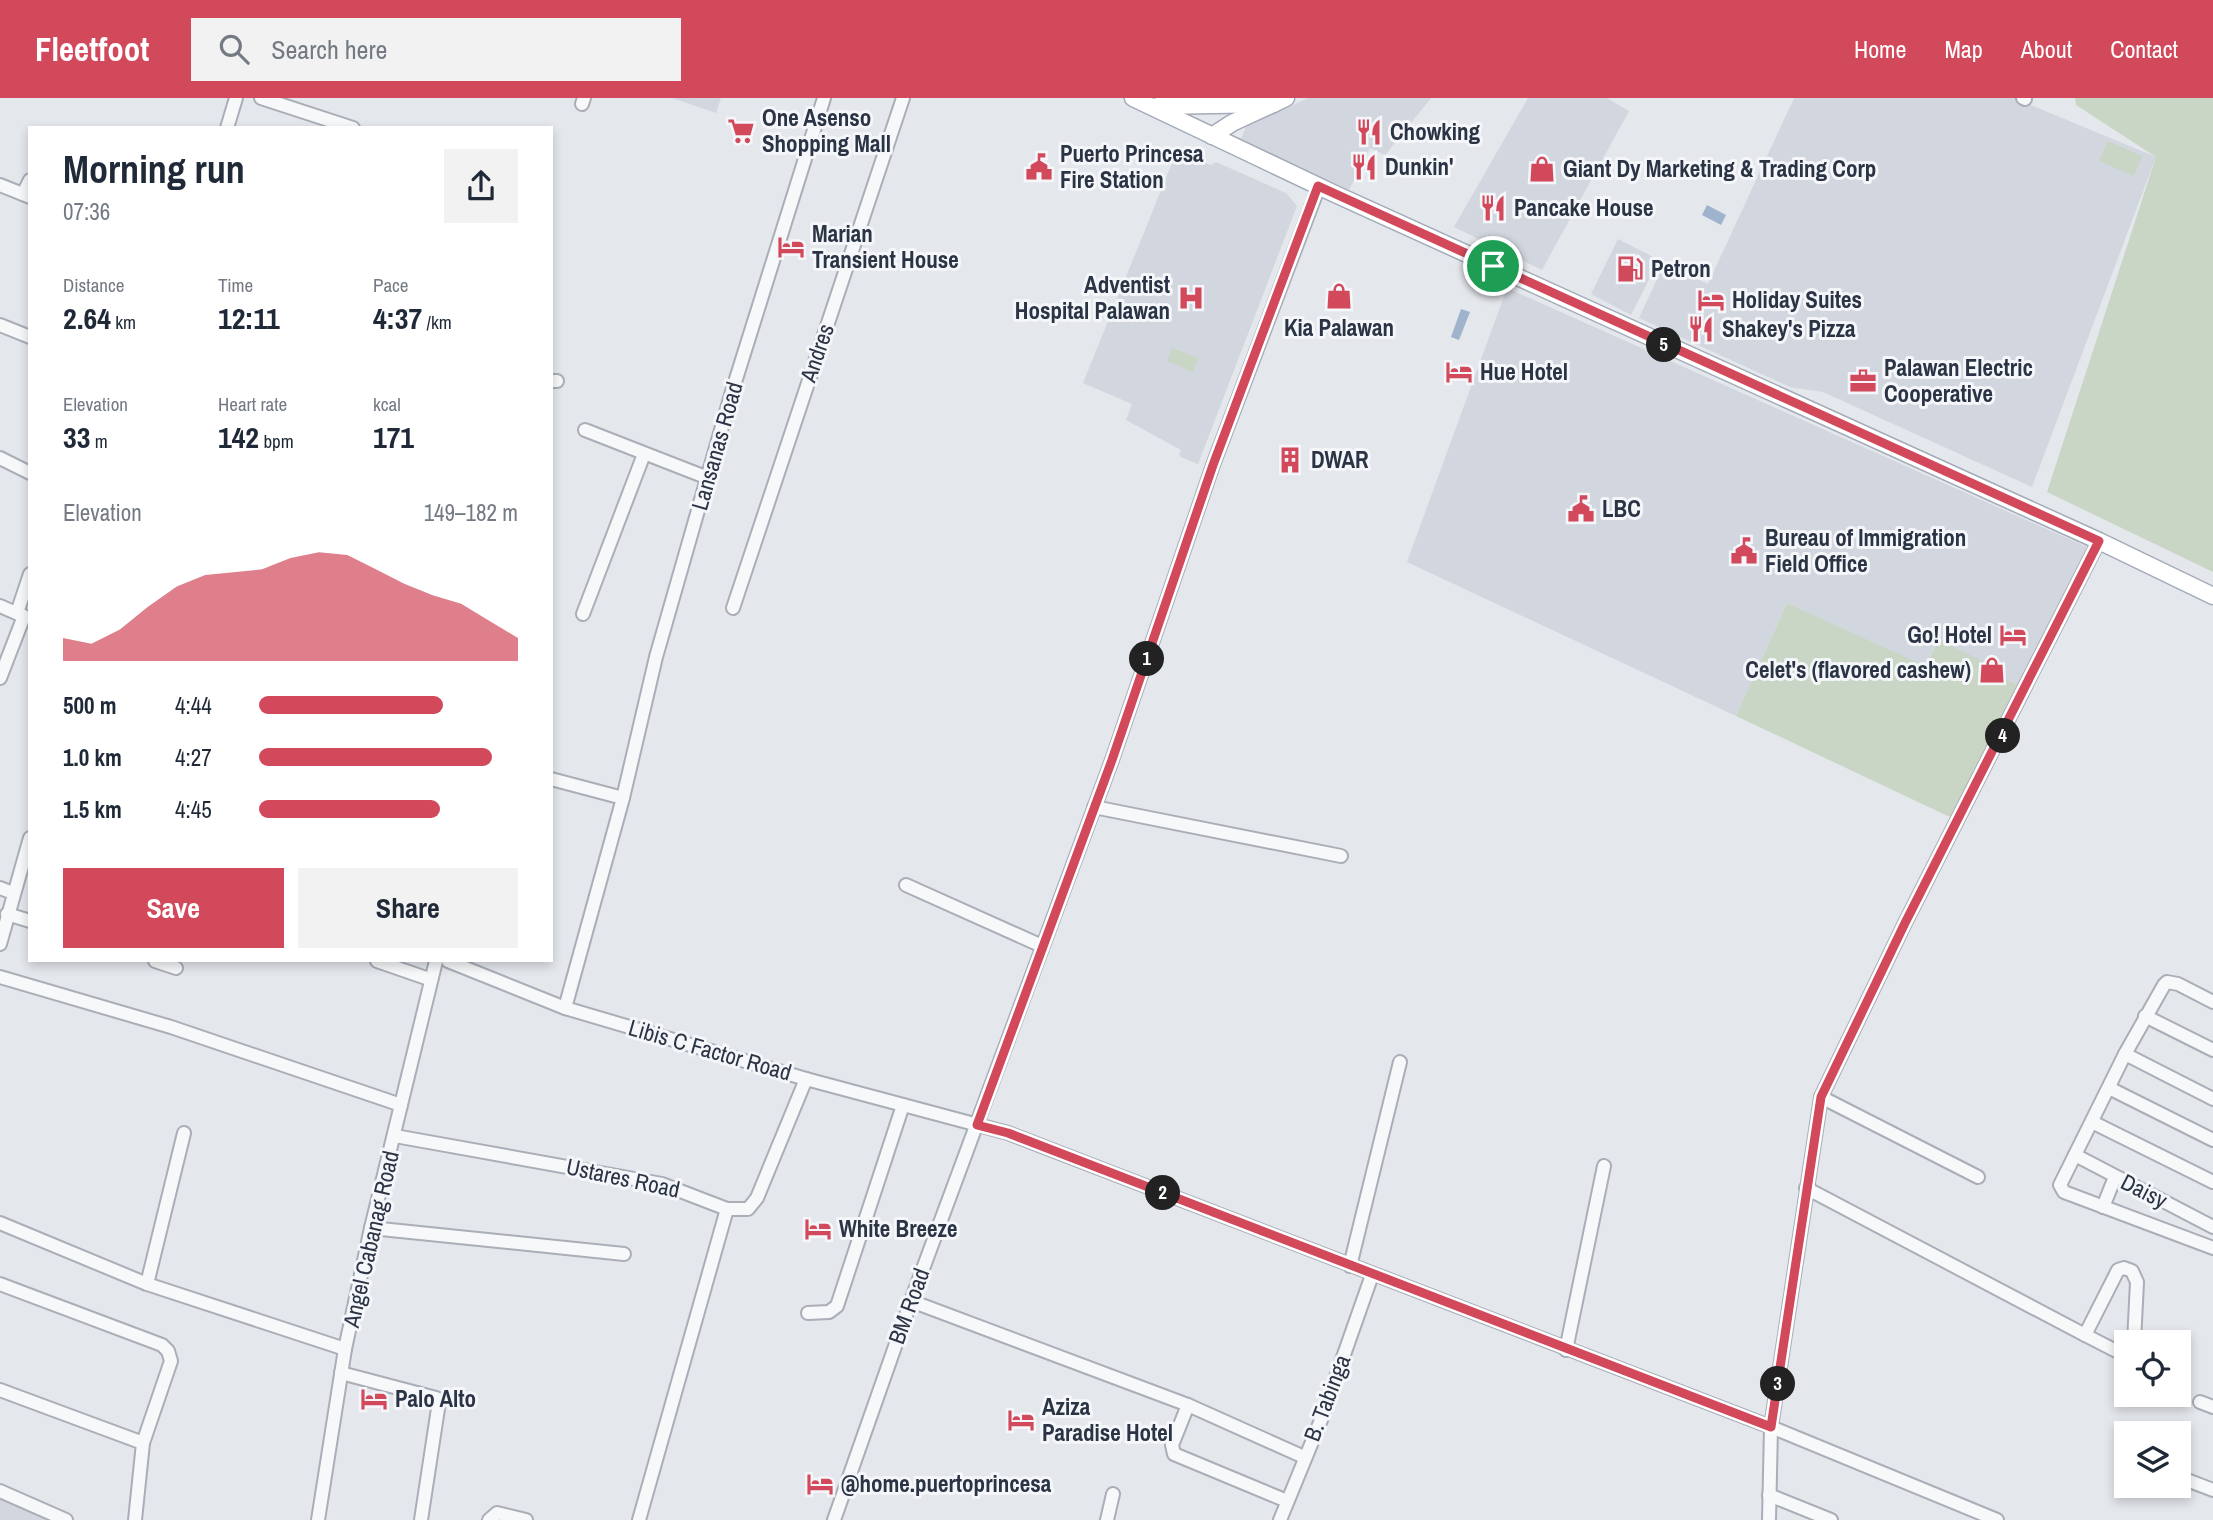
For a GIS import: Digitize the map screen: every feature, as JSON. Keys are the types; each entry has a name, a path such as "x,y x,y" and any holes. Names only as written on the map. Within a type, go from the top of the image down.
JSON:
{"main road":[{"path":"1133,98 1318,186 2099,541 2213,596"},
{"path":"1151,106 1216,107 1280,101"},
{"path":"1212,136 1232,122 1280,101"}],"street":[{"path":"229,126 236,98"},
{"path":"261,98 347,126"},
{"name":"Lansanas Road","path":"565,1008 623,798 656,657 824,98"},
{"name":"Andres","path":"733,608 903,98"},
{"path":"0,185 26,196"},
{"name":"BM Road","path":"834,1520 911,1301 1094,807 1209,476 1318,186"},
{"path":"0,325 28,336"},
{"path":"585,430 708,478"},
{"path":"583,614 644,454"},
{"path":"0,458 28,472"},
{"path":"1769,1520 1771,1427 1821,1097 1905,923 2099,541"},
{"path":"0,678 24,616 28,588"},
{"path":"0,606 24,616"},
{"path":"553,780 623,798"},
{"path":"1094,807 1341,856"},
{"path":"0,944 28,844"},
{"path":"906,885 1042,946"},
{"path":"0,888 13,893"},
{"path":"7,914 28,920"},
{"path":"158,962 176,968"},
{"path":"380,962 429,979"},
{"name":"Angel Cabanag Road","path":"318,1520 345,1349 429,979 436,962"},
{"name":"Libis C Factor Road","path":"450,962 565,1008 806,1079 1008,1133 1771,1427 1997,1520"},
{"path":"0,977 171,1027 401,1105"},
{"path":"2213,1002 2178,984 2167,982 2125,1054 2061,1187 2064,1192 2213,1248"},
{"path":"2145,1016 2213,1050"},
{"path":"2125,1054 2213,1099"},
{"path":"1350,1266 1400,1062"},
{"path":"639,1520 727,1209 738,1210 753,1205 806,1079"},
{"path":"2109,1088 2213,1140"},
{"path":"1821,1097 1978,1177"},
{"path":"808,1313 829,1312 837,1306 903,1105"},
{"path":"2092,1122 2213,1182"},
{"path":"147,1284 184,1133"},
{"name":"Ustares Road","path":"395,1136 662,1184 727,1209"},
{"name":"Daisy","path":"2075,1155 2213,1227"},
{"path":"1566,1350 1604,1166"},
{"path":"2103,1207 2115,1177"},
{"path":"1806,1188 2114,1350"},
{"path":"0,1223 147,1284 345,1349"},
{"path":"371,1227 624,1254"},
{"path":"2085,1335 2118,1270 2124,1268 2135,1273 2137,1282 2135,1330"},
{"name":"B. Tabinga","path":"1280,1520 1321,1420 1372,1275"},
{"path":"0,1284 162,1345 168,1351 171,1361 143,1443 135,1520"},
{"path":"911,1301 1188,1405 1304,1457"},
{"path":"341,1373 436,1398 439,1402 421,1520"},
{"path":"0,1390 143,1443"},
{"path":"2200,1402 2213,1406"},
{"path":"1188,1405 1172,1445 1174,1454 1287,1501"},
{"path":"2191,1482 2213,1490"},
{"path":"0,1491 66,1520"},
{"path":"1107,1520 1113,1494"},
{"path":"1769,1495 1831,1520"},
{"path":"489,1520 497,1513 526,1520"}],"shaded area":[{"path":"672,98 721,98 716,113"},
{"path":"1308,98 1431,98 1385,155 1370,148 1349,190 1240,141 1246,127"},
{"name":"Giant Dy Marketing & Trading Corp","path":"1528,98 1607,98 1629,111 1542,270 1454,227"},
{"path":"1794,98 2014,98 2156,157 2032,487 1823,392 1790,387 1639,318 1664,264 1708,284"},
{"name":"Adventist Hospital Palawan","path":"1179,146 1210,165 1216,162 1286,193 1297,206 1198,464 1179,456 1181,450 1126,420 1132,404 1083,383"},
{"path":"1618,239 1659,260 1631,315 1591,294"},
{"path":"1507,288 2089,548 2021,686 1980,668 1982,661 1937,640 1925,667 1787,603 1736,716 1407,562"},
{"path":"0,1491 66,1520 0,1520"}],"green space":[{"path":"2075,98 2213,98 2213,572 2047,492 2156,157 2076,105"},
{"path":"2108,141 2142,156 2134,176 2099,161"},
{"path":"1172,348 1198,358 1193,372 1167,361"},
{"path":"1787,603 1925,666 1938,640 1983,661 1980,668 2021,686 1952,818 1736,716"}],"water":[{"path":"1707,205 1726,215 1721,225 1702,215"},
{"path":"1461,309 1470,312 1459,340 1451,337"}],"place":[{"name":"One Asenso Shopping Mall","path":"741,131"},
{"name":"Chowking","path":"1369,132"},
{"name":"Puerto Princesa Fire Station","path":"1039,167"},
{"name":"Dunkin'","path":"1364,167"},
{"name":"Giant Dy Marketing & Trading Corp","path":"1542,169"},
{"name":"Pancake House","path":"1493,208"},
{"name":"Marian Transient House","path":"791,247"},
{"name":"Petron","path":"1630,269"},
{"name":"Kia Palawan","path":"1339,296"},
{"name":"Adventist Hospital Palawan","path":"1191,298"},
{"name":"Holiday Suites","path":"1711,300"},
{"name":"Shakey's Pizza","path":"1701,329"},
{"name":"Hue Hotel","path":"1459,372"},
{"name":"Palawan Electric Cooperative","path":"1863,381"},
{"name":"DWAR","path":"1290,460"},
{"name":"LBC","path":"1581,509"},
{"name":"Bureau of Immigration Field Office","path":"1744,551"},
{"name":"Go! Hotel","path":"2013,635"},
{"name":"Celet's (flavored cashew)","path":"1992,670"},
{"name":"White Breeze","path":"818,1229"},
{"name":"Palo Alto","path":"374,1399"},
{"name":"Aziza Paradise Hotel","path":"1021,1420"},
{"name":"@home.puertoprincesa","path":"820,1484"}],"route":[{"path":"1318,186 1493,266 2099,541 2074,596 1905,923 1821,1097 1771,1427 1119,1175 1008,1133 977,1125 1112,760 1213,465 1318,186"}]}
